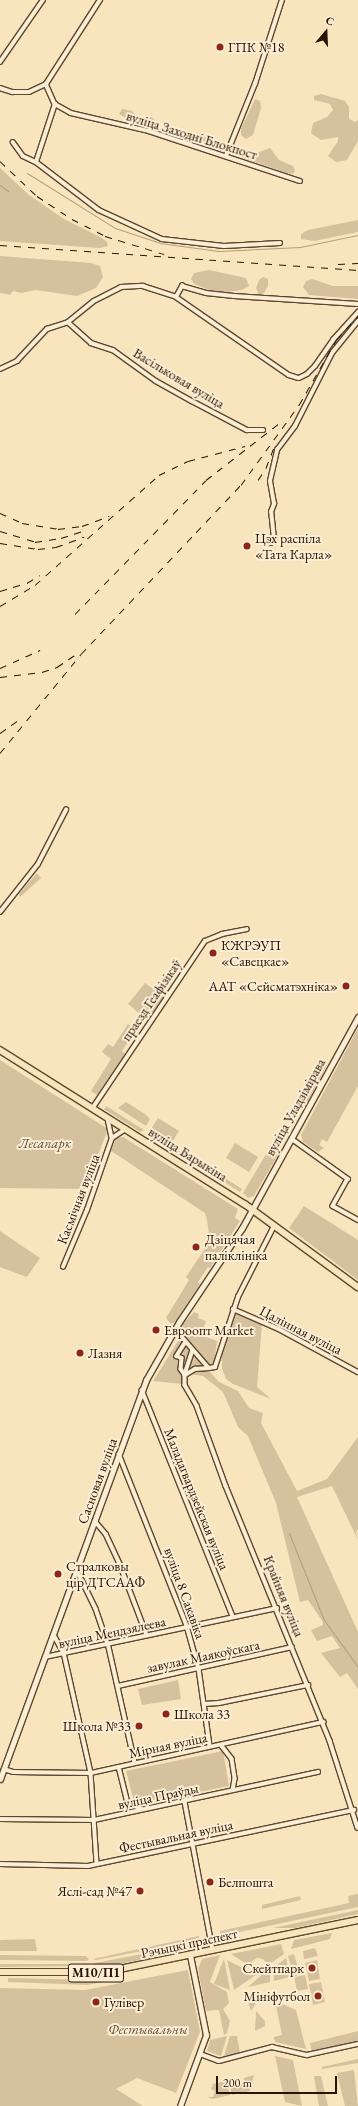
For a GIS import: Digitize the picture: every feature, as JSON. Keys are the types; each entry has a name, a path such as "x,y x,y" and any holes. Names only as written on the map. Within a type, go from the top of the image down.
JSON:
{"main road":[{"name":"вуліца Уладзімірава","path":"252,1209 292,1139 358,1016"},
{"name":"вуліца Барыкіна","path":"0,1050 252,1209 358,1288"},
{"name":"Сасновая вуліца","path":"0,1779 46,1657 142,1390 176,1330 252,1209"},
{"name":"Рэчыцкі праспект","path":"0,1972 105,1972 358,1920"},
{"path":"180,2106 206,2034 190,1955"}],"street":[{"path":"0,62 43,0"},
{"path":"0,88 12,92 30,92 46,84 100,0"},
{"path":"226,156 255,84 282,0"},
{"path":"36,162 55,104 46,84"},
{"name":"вуліца Заходні Блокпост","path":"55,104 71,113 149,131 300,182"},
{"path":"13,142 23,156 36,162 99,210 162,239 224,246 280,243"},
{"path":"0,369 17,361 47,329 68,322 94,301 122,287 143,286 176,297 289,375 299,378 307,374 358,312"},
{"path":"176,297 182,286 206,293 234,296 358,304"},
{"path":"271,543 274,539 271,512 274,504 270,481 277,450 295,426 332,353 358,321"},
{"name":"Васільковая вуліца","path":"68,322 91,343 113,350 156,381 192,401 247,430 263,430"},
{"path":"0,912 38,864 66,810"},
{"name":"праезд Геафізікаў","path":"92,1109 205,941 222,934 247,929"},
{"path":"108,1119 112,1138 126,1129"},
{"name":"Касмічная вуліца","path":"63,1266 87,1210 112,1138"},
{"path":"292,1139 348,1179 333,1206 358,1220"},
{"path":"185,1375 195,1369 215,1367 233,1308 274,1226"},
{"name":"Цалінная вуліца","path":"233,1308 279,1329 358,1372"},
{"path":"176,1330 209,1368"},
{"name":"Крайняя вуліца","path":"186,1342 177,1356 182,1358 181,1369 185,1375 185,1386 196,1406 226,1486 323,1722 354,1810 358,1828"},
{"path":"185,1375 193,1350"},
{"name":"Маладагвардзейская вуліца","path":"142,1390 232,1616"},
{"name":"вуліца 8 Сакавіка","path":"119,1454 187,1626 199,1669 210,1745"},
{"path":"95,1521 106,1534 120,1564 147,1635"},
{"path":"77,1570 96,1609 108,1642 135,1763"},
{"name":"вуліца Мендзялеева","path":"46,1657 108,1642 277,1608"},
{"path":"54,1634 64,1653 92,1773 97,1864"},
{"name":"завулак Маякоўскага","path":"118,1686 292,1647"},
{"path":"204,1704 219,1704 308,1685"},
{"name":"Мірная вуліца","path":"4,1769 13,1772 92,1773 210,1745 222,1746 323,1722"},
{"name":"Мірная вуліца","path":"222,1746 232,1758 235,1779 233,1790"},
{"name":"Мірная вуліца","path":"119,1767 128,1803 142,1809"},
{"name":"вуліца Праўды","path":"0,1819 94,1820 142,1809 184,1802 318,1772"},
{"path":"184,1802 213,1950"},
{"name":"Фестывальная вуліца","path":"0,1864 97,1864 354,1810"},
{"path":"200,2054 218,2061 272,2047 307,2055 358,2044"}],"green space":[{"path":"321,94 345,101 349,107 349,119 355,122 358,120 358,141 347,160 336,162 328,156 338,141 338,137 321,140 311,133 313,123 327,117 333,110 330,104 314,100 314,96"},
{"path":"255,99 260,101 261,108 253,135 246,139 241,135 241,129"},
{"path":"122,109 132,111 139,119 152,117 159,125 151,128 131,121 119,114"},
{"path":"199,135 221,142 225,148 221,151 211,149 197,141 195,138"},
{"path":"237,146 256,153 270,148 279,160 293,166 295,170 293,174 287,173 235,155 233,150"},
{"path":"0,168 29,195 64,219 102,238 107,242 108,246 100,248 0,241"},
{"path":"358,220 358,232 314,241 301,239 301,234 308,230"},
{"path":"0,256 91,263 100,266 103,277 96,288 77,296 36,290 21,293 13,291 10,295 0,293"},
{"path":"209,270 246,278 249,286 242,290 218,293 194,284 191,279 194,273"},
{"path":"263,277 268,279 268,286 264,293 259,295 256,288 259,280"},
{"path":"312,279 333,286 358,286 358,299 309,295 303,287 306,281"},
{"path":"37,873 41,878 20,897 19,894"},
{"path":"145,983 164,997 147,1020 128,1004"},
{"path":"128,1024 136,1030 122,1051 125,1054 97,1095 91,1091 111,1059 102,1052 108,1044 113,1047"},
{"path":"358,1028 358,1086 327,1142 322,1139 319,1145 324,1148 318,1152 303,1142 301,1135"},
{"name":"Лесапарк","path":"0,1060 108,1129 85,1189 0,1188"},
{"path":"322,1062 327,1065 305,1106 299,1107"},
{"path":"126,1102 150,1119 146,1126 118,1108"},
{"path":"106,1106 144,1130 140,1132 104,1110"},
{"path":"158,1118 179,1131 172,1142 151,1129"},
{"path":"123,1137 238,1209 235,1218 240,1221 210,1268 208,1267 198,1282 200,1284 175,1322 171,1324 166,1318 189,1280 186,1277 210,1241 207,1220 205,1213 111,1151 116,1138"},
{"path":"235,1143 258,1157 249,1172 226,1158"},
{"path":"272,1144 279,1149 279,1153 254,1196 248,1198 243,1193"},
{"path":"174,1148 208,1168 206,1171 173,1151"},
{"path":"217,1173 242,1189 240,1192 215,1176"},
{"path":"304,1206 358,1240 358,1280 289,1228"},
{"path":"0,1231 40,1258 27,1277 0,1267"},
{"path":"194,1312 199,1314 198,1318 206,1321 201,1335 217,1341 214,1365 210,1366 182,1335 183,1324"},
{"path":"234,1312 262,1324 257,1387 271,1399 233,1384 226,1379 222,1369 222,1347"},
{"path":"180,1338 219,1382 238,1391 249,1408 263,1413 261,1423 297,1491 327,1479 358,1437 358,1529 356,1532 358,1540 332,1486 297,1497 358,1632 358,1689 347,1673 340,1677 321,1653 340,1648 332,1636 317,1641 311,1630 323,1625 323,1622 308,1600 300,1602 276,1503 248,1436 238,1427 223,1392 203,1376 192,1374 183,1378 182,1384 153,1381"},
{"path":"178,1680 181,1699 142,1705 138,1689"},
{"path":"223,1751 229,1786 135,1805 126,1771"},
{"path":"358,1894 358,1907 221,1936 220,1931 349,1903 348,1896"},
{"path":"300,1896 301,1900 262,1909 262,1905"},
{"path":"358,1910 358,1914 295,1928 273,1928"},
{"path":"332,1933 330,1939 291,1949 294,1940"},
{"path":"199,1936 199,1940 96,1960 93,1959"},
{"path":"35,1939 37,1951 0,1951 0,1940"},
{"path":"200,1943 201,1947 100,1968 94,1966 95,1963"},
{"path":"281,1944 284,1954 268,1965 263,1959 257,1958 252,1961 251,1967 231,1954"},
{"path":"315,1948 318,1956 304,1959 303,1951"},
{"path":"294,1954 298,1968 302,1967 303,1974 294,1976 288,1956"},
{"path":"0,1955 86,1956 89,1959 87,1961 0,1960"},
{"path":"220,1955 210,1982 227,1992 229,2003 223,2009 230,2021 227,2033 224,2035 219,2010 206,2011 198,1969 202,1959"},
{"path":"286,1958 290,1977 274,1981 273,1968"},
{"path":"224,1959 230,1990 214,1984"},
{"path":"227,1960 256,1975 234,1990"},
{"name":"Скейтпарк","path":"317,1960 320,1979 309,1981 305,1963"},
{"path":"0,1964 87,1964 89,1966 0,1967"},
{"path":"270,1969 270,1982 248,1987 267,1970"},
{"name":"Фестывальны","path":"188,1970 200,2032 176,2093 137,2078 116,2089 143,2106 0,2106 0,1988 85,1990"},
{"path":"305,1975 308,1989 297,1991 294,1977"},
{"path":"115,1977 116,1979 88,1985 8,1982 8,1978 94,1980"},
{"name":"Мініфутбол","path":"321,1982 325,2002 313,2005 309,1984"},
{"path":"258,1991 259,1998 251,2011 246,1996"},
{"path":"275,2001 296,2010 306,2049 275,2042 274,2037 282,2035"},
{"path":"256,2011 265,2021 265,2026 255,2031"},
{"path":"358,2031 358,2042 312,2052 310,2043"},
{"path":"227,2036 221,2056 207,2051 210,2040"},
{"path":"230,2036 237,2036 240,2053 224,2056"},
{"path":"275,2056 293,2060 302,2106 285,2102"},
{"path":"358,2059 358,2063 322,2069 322,2067"},
{"path":"354,2070 358,2106 345,2106 337,2073"},
{"path":"254,2075 250,2091 232,2095 230,2086 244,2083 244,2078"},
{"path":"314,2076 321,2076 328,2106 319,2106"},
{"path":"226,2081 230,2095 213,2099 207,2097 213,2097 215,2091 211,2089 213,2084"}],"waterway":[{"path":"27,173 115,228 160,243 218,251 300,247 358,235"},
{"path":"0,185 8,191"},
{"path":"289,1533 324,1620 358,1667"}],"railway":[{"path":"0,161 37,196 72,219 105,236 164,254"},
{"path":"0,245 358,270"},
{"path":"338,264 358,263"},
{"path":"0,753 81,654 241,485 299,405 337,339 358,316"},
{"path":"75,614 206,480 282,421"},
{"path":"258,480 266,468 275,445"},
{"path":"0,606 35,585 159,475 188,461 245,446"},
{"path":"0,513 22,523 58,529 82,526 109,516"},
{"path":"0,531 35,542 61,538 86,530"},
{"path":"0,543 38,549 56,547 84,537"},
{"path":"0,591 27,583 40,575"},
{"path":"0,668 40,650"},
{"path":"0,677 42,672 57,667 78,653"},
{"path":"0,733 23,717"}],"place":[{"name":"ГПК №18","path":"220,47"},
{"name":"Цэх распіла «Тата Карла»","path":"247,546"},
{"name":"КЖРЭУП «Савецкае»","path":"213,953"},
{"name":"ААТ «Сейсматэхніка»","path":"346,986"},
{"name":"Дзіцячая паліклініка","path":"196,1247"},
{"name":"Евроопт Market","path":"156,1330"},
{"name":"Лазня","path":"80,1353"},
{"name":"Стралковы цір ДТСААФ","path":"58,1574"},
{"name":"Школа 33","path":"166,1714"},
{"name":"Школа №33","path":"139,1726"},
{"name":"Белпошта","path":"210,1882"},
{"name":"Яслі-сад №47","path":"140,1891"},
{"name":"Скейтпарк","path":"312,1968"},
{"name":"Мініфутбол","path":"318,1996"},
{"name":"Гулівер","path":"96,2002"}]}
